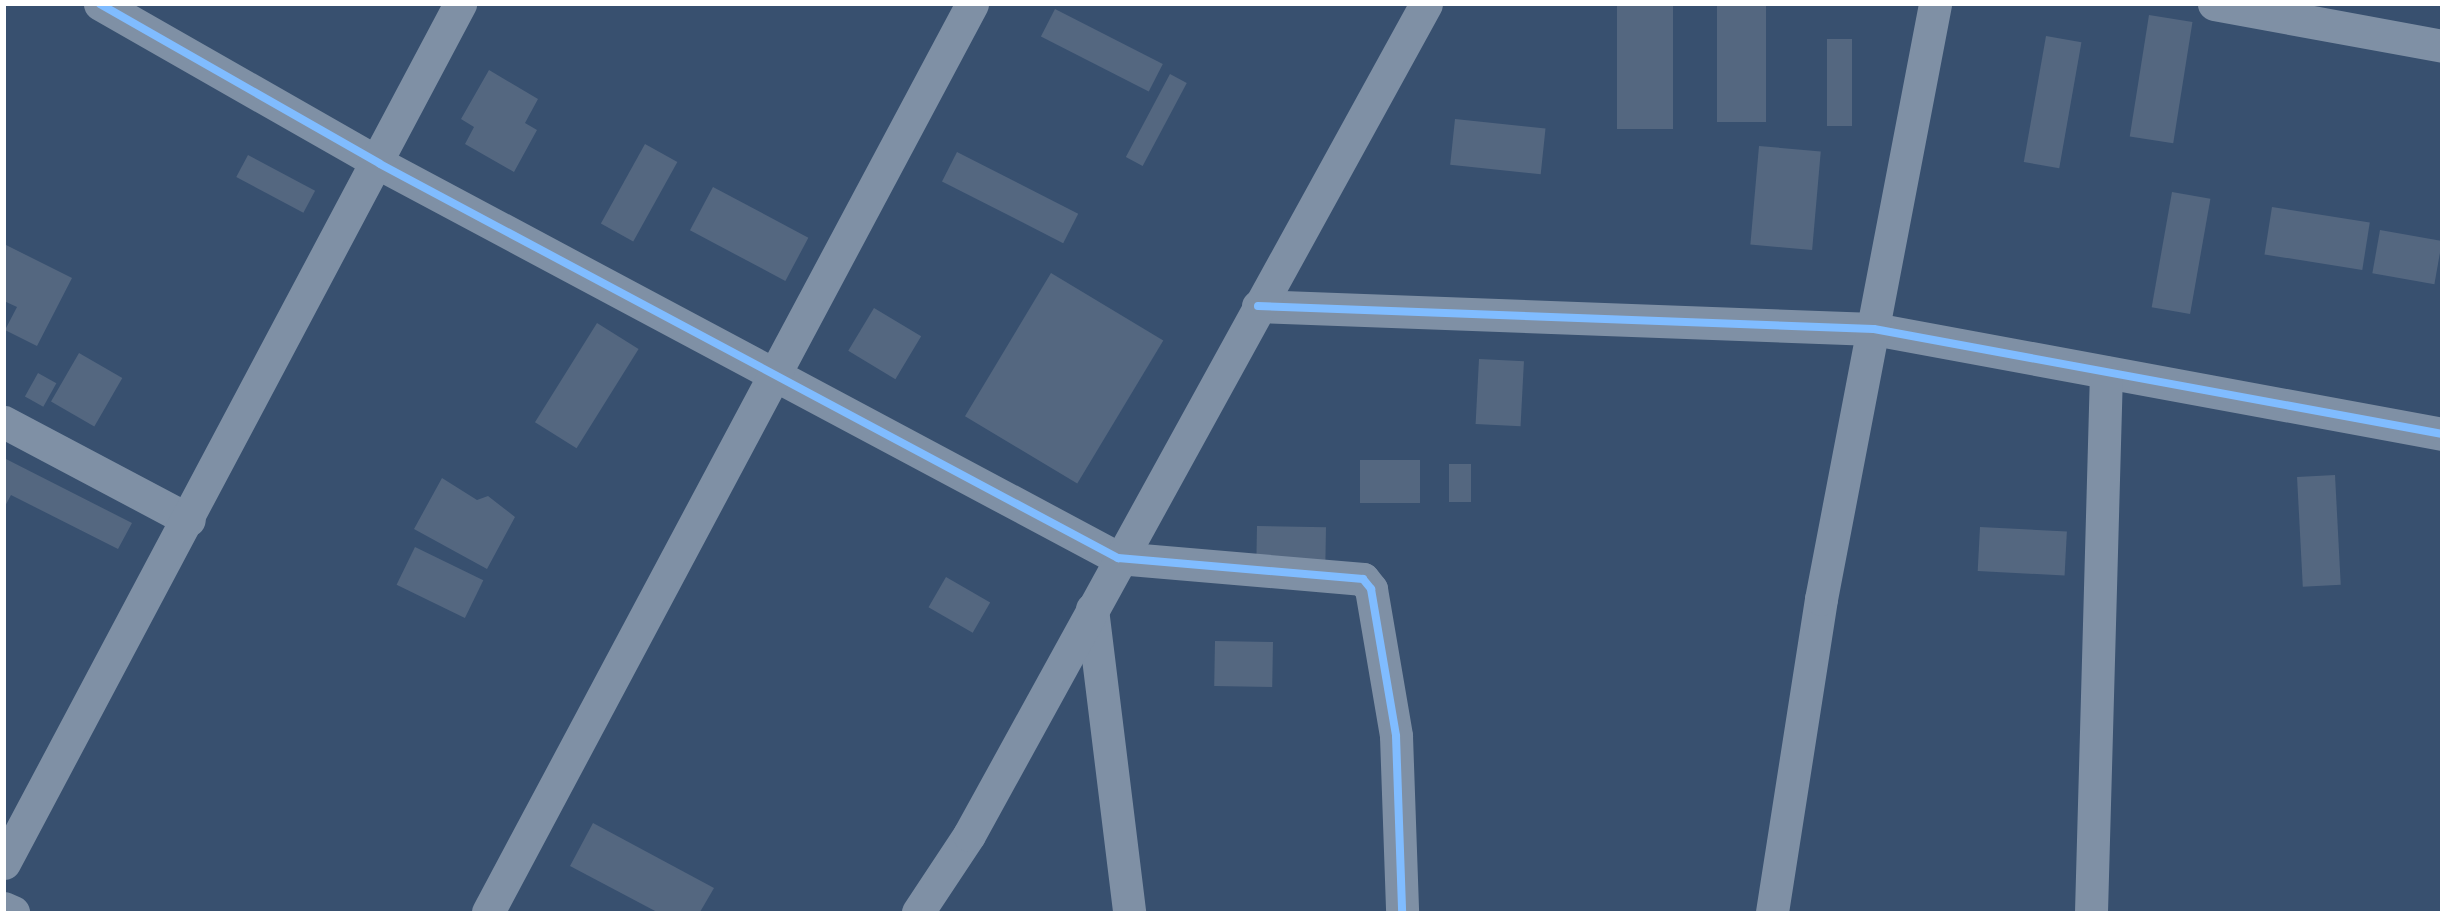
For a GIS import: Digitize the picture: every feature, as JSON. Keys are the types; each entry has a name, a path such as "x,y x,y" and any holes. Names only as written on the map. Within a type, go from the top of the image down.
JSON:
{"street":[{"path":"100,4 380,164 1118,558 1363,579 1371,589 1396,736 1402,912"},
{"path":"4,863 380,164 460,4"},
{"path":"488,912 972,4"},
{"path":"918,912 969,835 1118,558 1426,4"},
{"path":"1772,912 1821,599 1935,4"},
{"path":"2214,4 2442,46"},
{"path":"1258,306 1874,329 2442,434"},
{"path":"2091,912 2106,372"},
{"path":"4,422 189,520"},
{"path":"1092,609 1129,912"},
{"path":"4,908 13,912"}],"building":[{"path":"1617,4 1673,4 1673,129 1617,129"},
{"path":"1717,4 1766,4 1766,122 1717,122"},
{"path":"1055,9 1163,64 1149,92 1041,37"},
{"path":"2149,15 2192,22 2173,143 2130,136"},
{"path":"2046,36 2081,42 2059,168 2024,162"},
{"path":"1827,39 1852,39 1852,126 1827,126"},
{"path":"489,70 538,99 525,123 537,130 514,172 465,144 474,127 461,119"},
{"path":"1170,74 1187,83 1143,166 1126,157"},
{"path":"1455,119 1546,129 1541,174 1450,165"},
{"path":"645,144 677,162 633,242 601,224"},
{"path":"1759,146 1821,151 1812,250 1750,245"},
{"path":"957,152 1078,214 1063,243 942,181"},
{"path":"248,155 315,191 303,213 236,177"},
{"path":"713,187 808,238 785,281 690,230"},
{"path":"2172,192 2210,199 2190,314 2152,307"},
{"path":"2272,207 2370,222 2362,270 2264,254"},
{"path":"2380,230 2442,241 2434,284 2372,273"},
{"path":"4,244 72,278 37,346 5,330 17,307 4,301"},
{"path":"1051,273 1163,340 1077,484 965,416"},
{"path":"874,308 921,336 895,379 848,351"},
{"path":"597,323 639,349 577,448 535,422"},
{"path":"79,353 122,378 94,426 51,401"},
{"path":"1479,359 1524,361 1521,426 1476,424"},
{"path":"38,373 56,383 43,407 25,397"},
{"path":"4,458 132,523 118,549 11,495 4,508"},
{"path":"1360,460 1420,460 1420,503 1360,503"},
{"path":"1449,464 1471,464 1471,502 1449,502"},
{"path":"2335,475 2341,585 2303,587 2297,477"},
{"path":"442,478 477,500 488,496 515,517 487,569 414,529"},
{"path":"1257,526 1326,527 1325,564 1256,563"},
{"path":"1980,527 2067,532 2065,575 1978,571"},
{"path":"415,547 483,580 465,618 397,585"},
{"path":"946,577 990,602 973,633 928,607"},
{"path":"1215,641 1273,642 1272,687 1214,686"},
{"path":"593,823 714,888 700,912 657,912 570,866"}],"cycle path":[{"path":"100,4 380,164 1118,558 1363,579 1371,589 1396,736 1402,912"},
{"path":"1258,306 1874,329 2442,434"}]}
